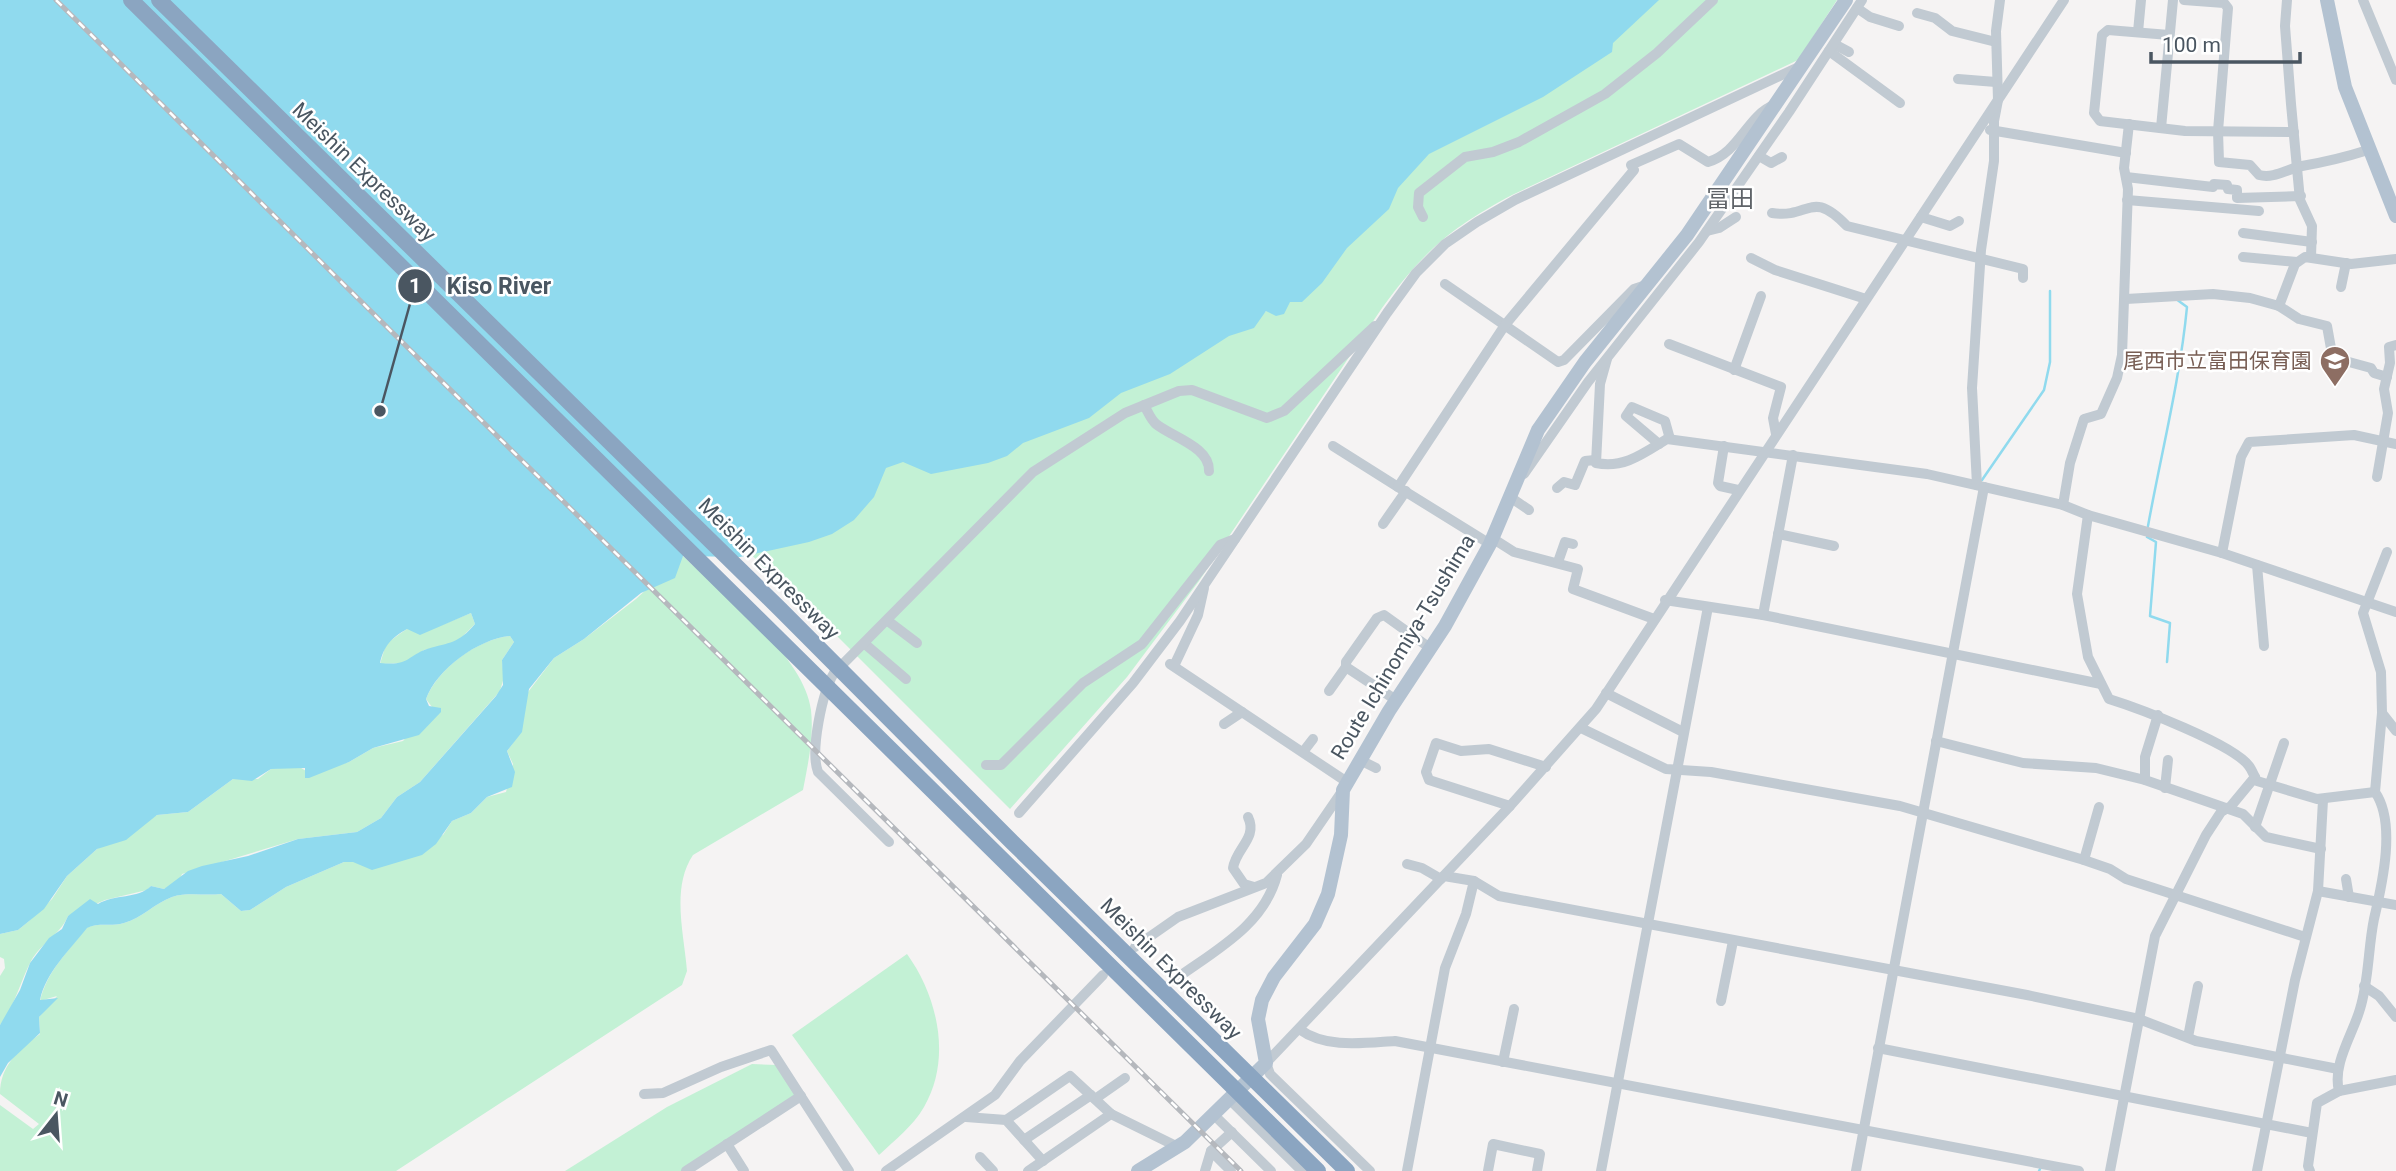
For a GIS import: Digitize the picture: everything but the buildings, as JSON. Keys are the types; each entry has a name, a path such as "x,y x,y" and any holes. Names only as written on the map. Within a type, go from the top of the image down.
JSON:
{"highway":[{"name":"Meishin Expressway","path":"131,0 1318,1171"},
{"name":"Meishin Expressway","path":"159,0 780,608 1012,842 1347,1171"}],"main road":[{"path":"2327,0 2345,87 2396,216"},
{"name":"Route Ichinomiya-Tsushima","path":"1266,1063 1258,1019 1262,1000 1274,977 1315,924 1328,894 1341,835 1345,786 1430,648 1491,541 1519,499 1538,430 1555,404 1687,235 1804,65 1855,3"},
{"path":"1138,1171 1178,1147 1266,1063"}],"street":[{"path":"1423,217 1418,207 1419,193 1438,176 1465,157 1493,152 1544,131 1605,94 1657,53 1713,0"},
{"path":"1856,1171 1953,654 1981,486 1972,388 1986,203 1993,178 1998,100 1996,42 2000,0"},
{"path":"1370,1171 1270,1074 1266,1063 1581,728 2064,0"},
{"path":"2138,32 2141,0"},
{"path":"2161,128 2173,0"},
{"path":"2184,0 2224,2 2228,8 2218,131 2219,162 2250,165 2262,176 2297,167 2328,164 2368,150"},
{"path":"2287,0 2286,55 2303,210 2312,226 2311,257"},
{"path":"2362,0 2396,80"},
{"path":"1519,499 1607,359 1707,230 1759,156 1832,47 1855,3 1870,17 1899,26"},
{"path":"1917,13 1936,18 1952,31 1996,42"},
{"path":"2169,35 2108,30 2102,35 2094,114 2100,121 2161,128 2294,132"},
{"path":"1832,47 1849,52"},
{"path":"1832,47 1900,103"},
{"path":"1019,813 1133,683 1203,587 1416,273 1445,244 1515,200 1804,65"},
{"path":"1958,79 1996,82"},
{"path":"1383,524 1505,325 1634,170 1631,165 1679,144 1708,162 1717,160 1743,136 1763,109 1777,104"},
{"path":"2063,505 2070,463 2084,419 2101,414 2117,378 2125,334 2124,246 2129,124"},
{"path":"1980,128 2126,153"},
{"path":"1759,156 1771,163 1782,157"},
{"path":"2126,177 2213,187 2214,184 2227,185 2228,189 2237,190 2237,198 2301,196"},
{"path":"2127,200 2259,211"},
{"path":"1772,214 1792,214 1813,205 1823,206 1831,209 1847,226 2023,269 2023,278"},
{"path":"1707,230 1719,228 1736,217"},
{"path":"1921,217 1950,226 1959,221"},
{"path":"2243,233 2312,242"},
{"path":"2243,257 2297,262 2311,257 2346,263 2396,259"},
{"path":"1751,258 1775,270 1866,299"},
{"path":"2279,306 2297,262"},
{"path":"2341,286 2346,263"},
{"path":"1445,284 1558,362 1564,360 1634,289 1647,285"},
{"path":"2126,299 2213,294 2250,298 2279,306 2299,319 2327,327 2334,365 2349,362 2371,368 2374,373 2387,377"},
{"path":"1734,369 1761,296"},
{"path":"889,842 818,772 814,761 828,683 1033,472 1125,413 1179,391 1192,390 1267,418 1284,411 1324,376 1359,338 1381,323"},
{"path":"1669,344 1781,387 1773,418 1776,434"},
{"path":"2377,477 2388,413 2384,389 2389,347 2396,345"},
{"path":"1607,359 1600,384 1596,463 1615,469 1665,441"},
{"path":"1144,405 1154,422 1203,454 1209,464 1209,471"},
{"path":"1665,441 1667,418 1636,407 1626,413 1665,441 1765,451 1927,474 2063,505 2088,515 2222,553 2396,612"},
{"path":"2222,553 2241,457 2249,442 2354,435 2396,444"},
{"path":"1333,446 1491,541 1514,552 1530,554 1536,560 1558,562 1578,569 1573,589 1654,619"},
{"path":"1724,446 1718,483 1720,486 1738,490"},
{"path":"1763,615 1793,456"},
{"path":"1557,488 1564,482 1575,485 1585,461 1595,460"},
{"path":"1519,499 1531,496"},
{"path":"2088,515 2077,594 2088,657 2109,699 2158,715 2248,764 2256,780 2323,800 2333,795 2375,792 2386,802 2393,837 2390,870 2379,902 2361,1007 2339,1069 2339,1091"},
{"path":"1778,534 1834,546"},
{"path":"986,765 1001,765 1083,683 1142,645 1220,545 1236,539"},
{"path":"1558,562 1565,542 1573,544"},
{"path":"2375,792 2382,713 2381,672 2363,614 2387,552"},
{"path":"2257,565 2264,646"},
{"path":"1135,947 1178,917 1254,887 1278,874 1306,844 1345,786 1303,752 1172,665 1198,615 1203,587"},
{"path":"1665,600 1763,615 2101,684"},
{"path":"1601,1171 1708,607"},
{"path":"1329,691 1377,618 1384,615 1430,648"},
{"path":"888,621 917,643"},
{"path":"865,644 906,679"},
{"path":"1346,667 1396,700"},
{"path":"1606,693 1683,732"},
{"path":"1224,724 1242,712"},
{"path":"2382,713 2396,731"},
{"path":"2145,780 2145,757 2158,715"},
{"path":"1581,728 1666,768 1711,772 1900,806 2084,860 2110,869 2126,879 2178,894 2245,920 2305,937"},
{"path":"1303,752 1313,739"},
{"path":"1936,741 2023,763 2096,768 2145,780 2243,814 2266,837 2321,849"},
{"path":"1510,806 1429,780 1426,772 1436,743 1461,751 1489,749 1546,767"},
{"path":"2255,827 2284,743"},
{"path":"1360,760 1376,768"},
{"path":"2165,788 2168,760"},
{"path":"2365,770 2376,776"},
{"path":"2110,1171 2155,936 2206,835 2221,812 2227,809 2255,777"},
{"path":"2257,1171 2305,937 2318,891 2323,800"},
{"path":"2084,860 2099,807"},
{"path":"1248,817 1252,826 1251,834 1234,860 1233,868 1244,884 1254,887"},
{"path":"1406,864 1422,867 1443,877 1474,881 1499,896 2027,995 2139,1020 2188,1037 2339,1069"},
{"path":"1177,978 1251,922 1275,885 1278,874"},
{"path":"2346,879 2349,897"},
{"path":"1406,1171 1444,968 1466,914 1474,881"},
{"path":"2318,891 2396,905"},
{"path":"1721,1000 1733,942"},
{"path":"887,1171 995,1095 1029,1051 1103,975"},
{"path":"2188,1037 2198,986"},
{"path":"2364,986 2379,996 2396,1017"},
{"path":"2192,1020 2200,1013 2204,998"},
{"path":"1503,1062 1514,1009"},
{"path":"1299,1029 1349,1044 1395,1041 2079,1171"},
{"path":"1878,1048 2312,1133"},
{"path":"644,1094 663,1093 721,1067 771,1050 849,1171"},
{"path":"966,1117 1006,1120 1070,1076 1111,1114 1178,1147"},
{"path":"1024,1140 1125,1079"},
{"path":"2310,1171 2308,1166 2317,1103 2339,1091 2396,1080"},
{"path":"686,1171 802,1096"},
{"path":"1230,1100 1302,1171"},
{"path":"1028,1171 1111,1114"},
{"path":"1214,1115 1271,1171"},
{"path":"1006,1120 1043,1161"},
{"path":"1205,1171 1211,1151 1232,1132"},
{"path":"727,1144 744,1171"},
{"path":"1491,1170 1493,1144 1540,1154 1536,1171"},
{"path":"1211,1151 1231,1171"},
{"path":"974,1171 986,1163"}],"green space":[{"path":"1647,0 1837,0 1798,60 1512,195 1454,230 1425,256 1382,308 1199,581 1127,677 1010,809 786,585 762,569 759,562 744,548 867,474 1219,341 1261,316 1389,194 1432,148"},
{"path":"683,556 759,627 794,668 805,689 811,710 812,730 803,790 693,855 686,868 682,882 681,911 687,971 682,985 396,1171 0,1171 0,1105 33,1129 39,1124 0,1094 3,1075 24,1046 40,1034 39,1017 57,996 40,1001 43,990 59,962 86,928 124,923 172,897 184,895 221,894 241,911 250,910 286,887 344,862 443,835 452,821 471,813 487,797 506,792 513,764 507,751 522,725 525,696 554,658 636,599"},
{"path":"471,613 475,624 456,643 424,650 405,663 380,664 386,644 407,629 427,631"},
{"path":"510,636 514,642 502,660 504,677 500,691 420,782 397,797 381,818 357,832 298,839 182,874 179,881 164,889 151,886 147,890 105,900 68,916 65,923 31,961 10,1010 0,1025 0,976 5,968 4,959 0,957 0,934 18,930 29,921 52,899 67,876 97,849 157,815 188,812 233,779 258,779 271,769 298,766 306,771 327,768 349,762 373,748 403,741 432,707 426,699 449,666 485,643"},
{"path":"907,954 927,989 933,1009 938,1029 938,1069 933,1088 920,1114 879,1155 792,1035"},
{"path":"752,1064 777,1065 798,1095 681,1171 565,1171 667,1107"}],"water":[{"path":"0,0 1659,0 1613,43 1612,52 1543,97 1429,154 1398,188 1389,209 1347,248 1322,283 1302,302 1290,302 1284,314 1276,316 1266,311 1254,328 1229,336 1170,374 1121,393 1089,418 1023,443 1007,456 988,463 931,474 903,462 886,468 874,497 854,520 832,534 809,542 740,557 683,556 675,578 641,593 584,639 554,658 529,689 522,732 507,751 515,772 512,787 487,797 471,813 452,821 436,844 422,855 372,870 353,862 344,862 286,887 250,910 241,911 221,894 184,895 172,897 124,923 87,928 47,980 40,1000 58,998 39,1017 40,1033 8,1063 0,1077 0,1025 20,990 30,963 49,938 62,929 68,916 90,899 98,904 139,893 151,886 164,889 188,871 202,866 248,856 298,839 357,832 381,818 397,797 420,782 496,696 503,685 502,660 514,642 510,636 485,643 460,657 449,667 431,688 426,699 429,706 441,708 441,712 419,735 373,748 349,762 309,778 305,778 305,768 271,769 252,781 233,779 188,812 157,815 126,840 97,849 67,876 44,909 18,930 0,934","holes":["471,613 475,624 453,641 427,649 402,662 380,663 389,643 407,629 420,635"]}],"waterway":[{"path":"1982,480 2044,390 2050,362 2050,291"},
{"path":"2148,526 2184,334 2187,307 2176,299"},
{"path":"2147,537 2156,542 2150,616 2170,623 2167,662"}],"railway":[{"path":"56,0 1241,1171"}],"place":[{"name":"尾西市立富田保育園","path":"2335,388"},
{"name":"Kiso River","path":"380,411"}],"district":[{"name":"冨田","path":"1730,199"}]}
